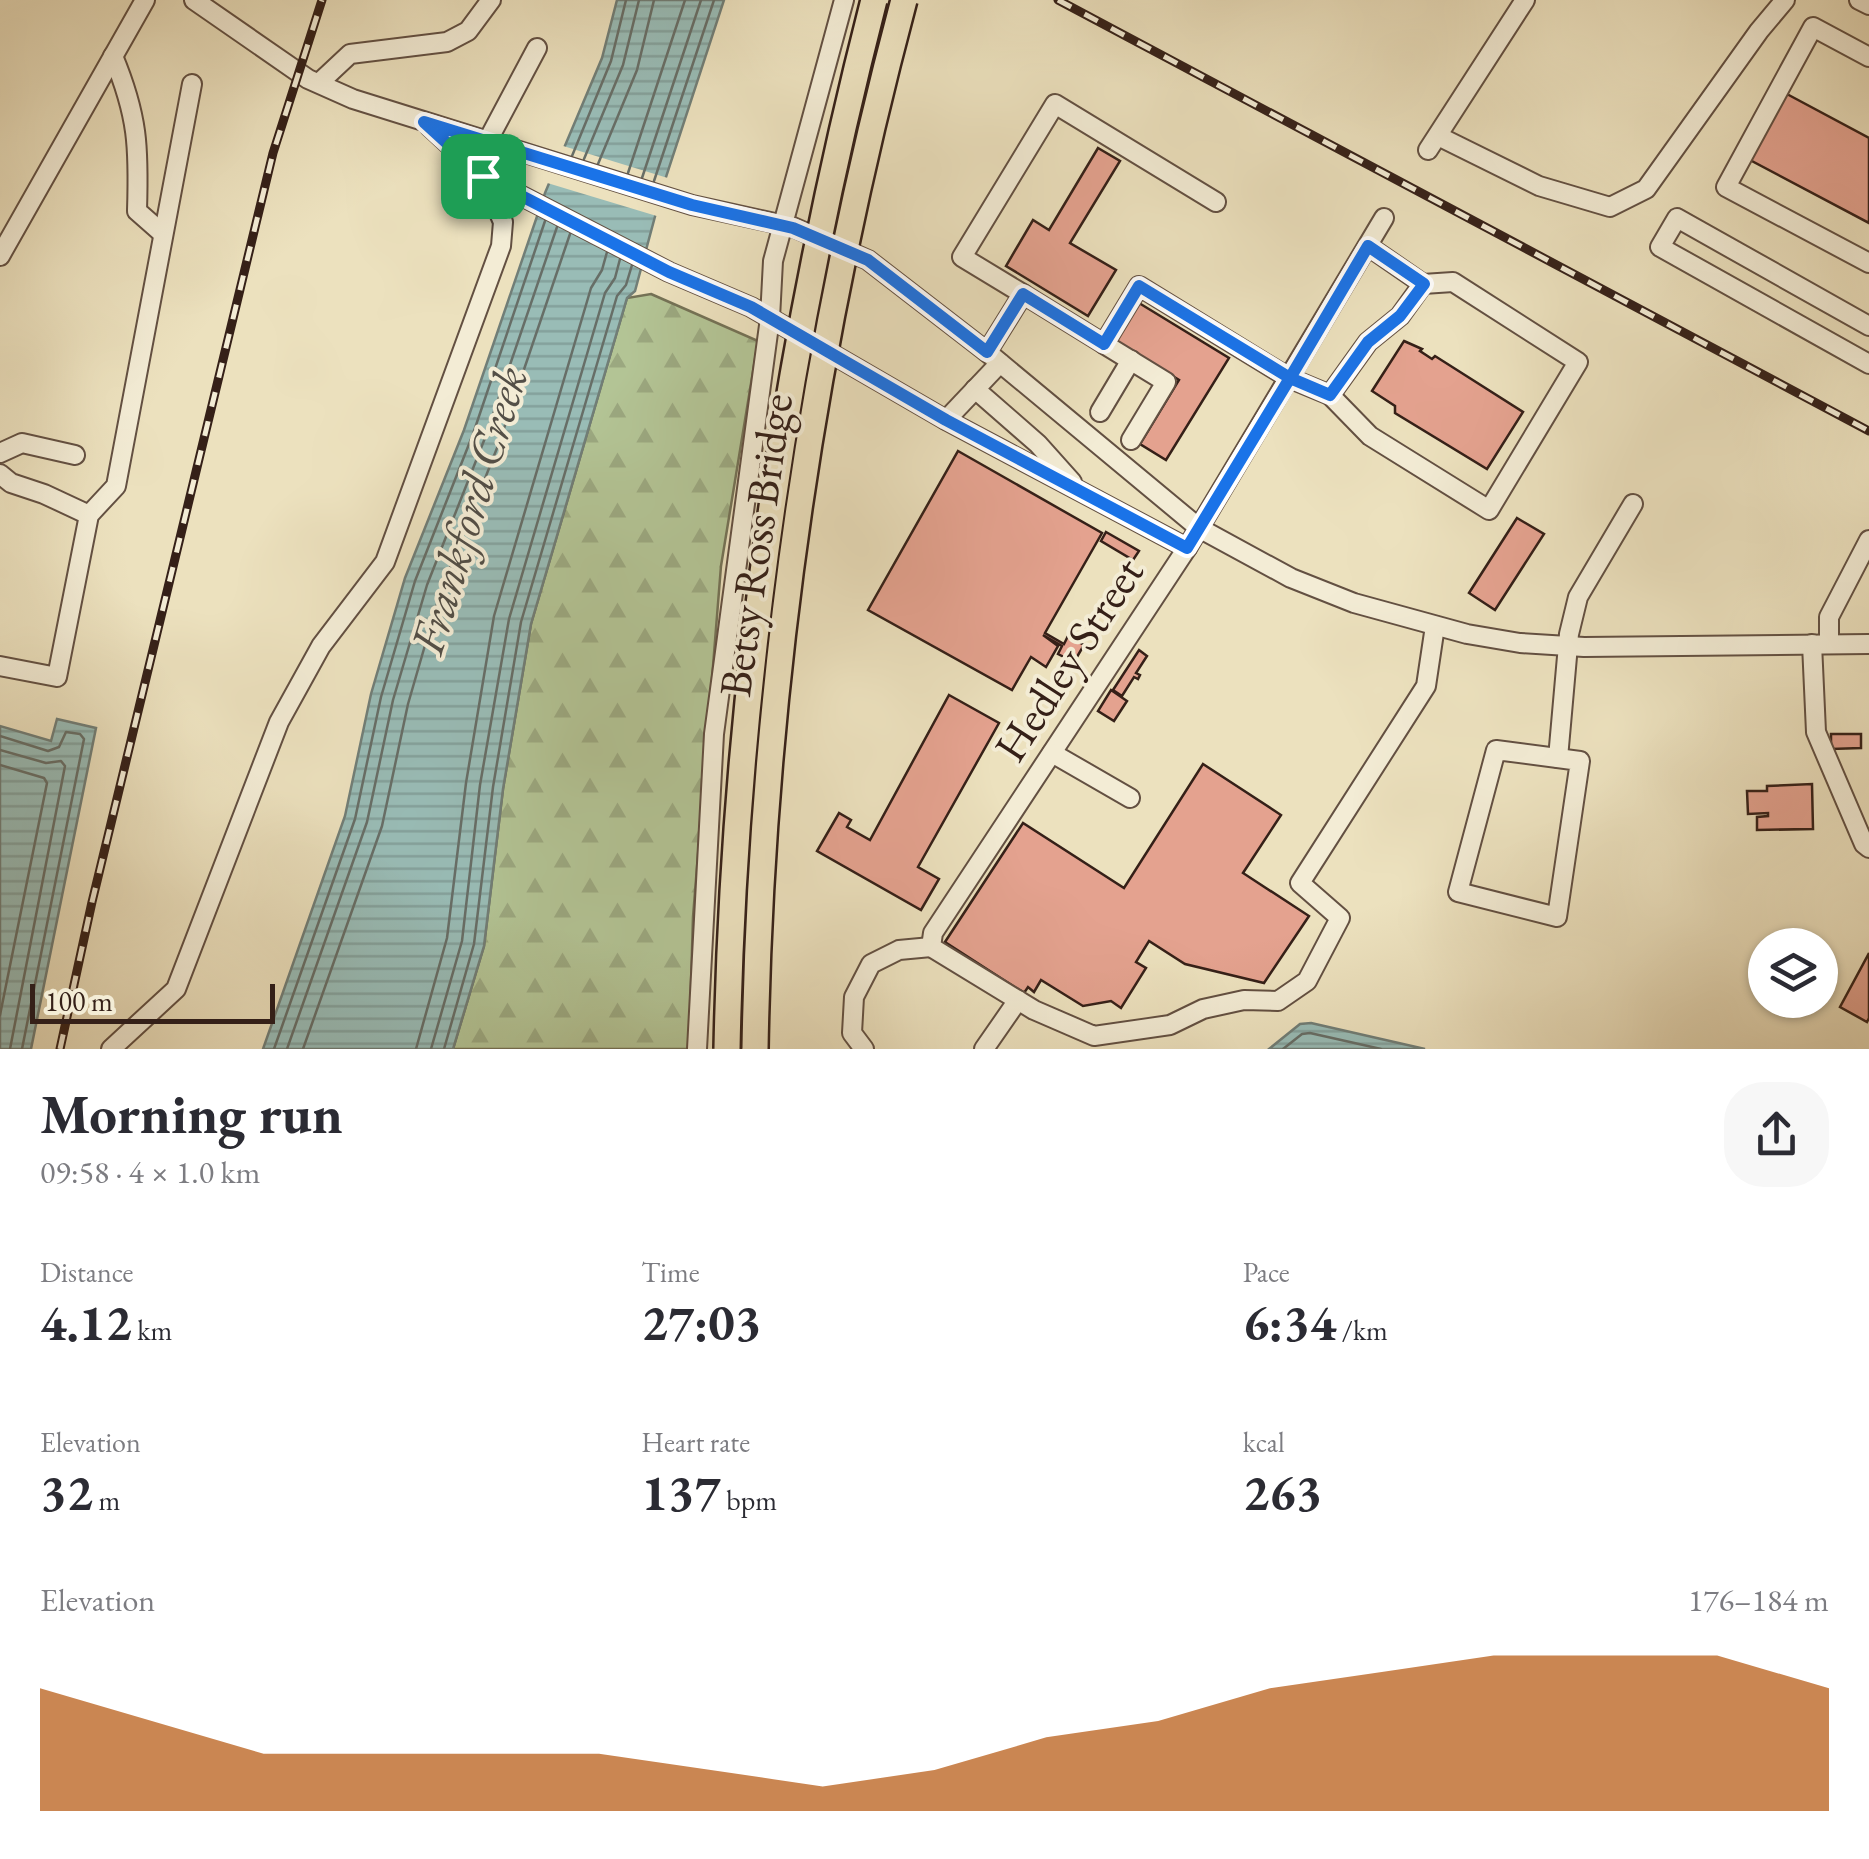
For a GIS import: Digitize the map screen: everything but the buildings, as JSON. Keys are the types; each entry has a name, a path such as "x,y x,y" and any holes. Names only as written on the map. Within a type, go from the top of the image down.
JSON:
{"highway":[{"name":"Betsy Ross Bridge","path":"726,1049 740,776 766,550 812,271 874,0"},
{"name":"Betsy Ross Bridge","path":"756,1049 770,764 797,528 837,292 904,0"}],"street":[{"path":"0,256 145,0"},
{"path":"194,0 260,48 319,84 353,99 692,205 785,226 868,260 994,358 1199,528 1307,584 1354,603 1435,626 1520,642 1568,646 1869,644"},
{"path":"319,84 350,54 447,42 468,31 490,0"},
{"path":"696,1049 714,734 770,318 773,261 844,0"},
{"path":"1525,0 1433,143 1538,186 1610,208 1646,189 1759,31 1786,0"},
{"path":"1859,0 1869,5"},
{"path":"1869,57 1813,27 1726,187 1869,263"},
{"path":"487,142 536,48"},
{"path":"113,56 129,96 139,146 137,210 162,234"},
{"path":"0,666 57,676 89,514 116,486 192,84"},
{"path":"1131,440 1166,382 962,257 1055,104 1216,202"},
{"path":"424,122 479,172 669,272 770,318 946,420 1187,548"},
{"path":"465,206 479,172"},
{"path":"111,1049 176,989 279,722 320,646 385,562 501,246 504,222 479,172"},
{"name":"Hedley Street","path":"932,940 1187,548 1384,218"},
{"path":"1847,351 1866,324 1676,218 1660,247 1869,364"},
{"path":"1104,344 1139,286 1290,378 1330,395 1370,436 1489,510 1578,362 1453,282 1424,284 1368,246"},
{"path":"1330,395 1368,342 1400,316 1424,284"},
{"path":"946,420 976,389 1023,294"},
{"path":"1100,412 1131,360"},
{"path":"976,389 1038,444 1080,492"},
{"path":"0,453 22,443 75,455"},
{"path":"0,474 10,484 89,514"},
{"path":"1558,758 1568,646 1578,596 1634,504"},
{"path":"1869,540 1829,616 1821,644 1816,732 1869,848"},
{"path":"864,1049 852,1033 854,997 871,964 932,940 1018,1000 1094,1036 1170,1025 1203,1009 1244,1000 1278,1000 1307,981 1340,918 1300,882 1426,686 1435,626"},
{"path":"1496,750 1558,758 1580,761 1557,916 1458,892 1496,750"},
{"path":"1052,753 1130,798"},
{"path":"984,1049 1018,1000"}],"green space":[{"path":"651,294 758,341 721,566 693,917 689,1049 453,1049 484,946 503,789 531,624 627,298"}],"water":[{"name":"Frankford Creek","path":"617,0 724,0 664,183 635,291 627,298 531,624 503,789 484,946 453,1049 263,1049 345,816 371,694 405,578 464,430 545,193 602,58"},
{"path":"57,719 96,728 31,1049 0,1049 0,726 51,741"},
{"path":"1311,1023 1425,1049 1269,1049 1300,1024"}],"pier":[{"path":"560,145 671,179 660,217 544,182"}],"railway":[{"path":"60,1049 273,153 322,0"},
{"path":"1058,0 1869,431"}],"route":[{"path":"483,176 424,122 692,205 793,228 868,260 987,352 1023,294 1104,344 1139,286 1290,378 1368,246 1424,284 1400,316 1368,342 1330,395 1290,378 1187,548 946,420 751,307 669,272 483,176"}]}
